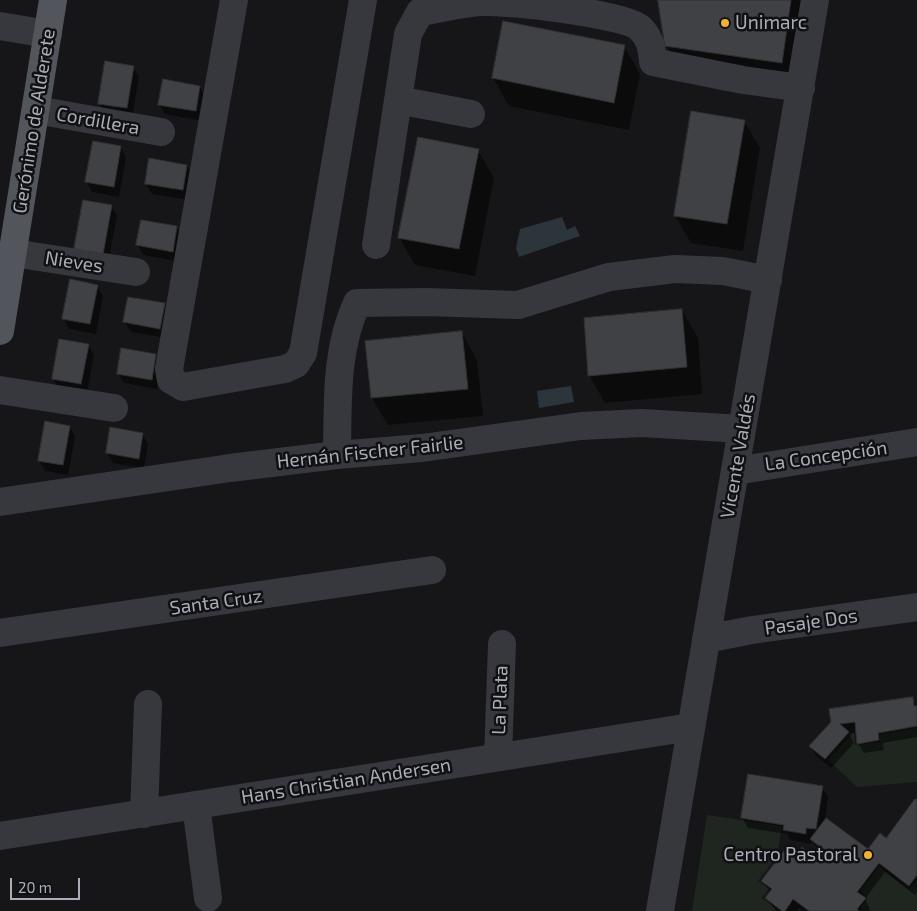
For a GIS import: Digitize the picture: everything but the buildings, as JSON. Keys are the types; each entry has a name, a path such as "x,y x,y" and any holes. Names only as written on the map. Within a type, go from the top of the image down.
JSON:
{"main road":[{"name":"Gerónimo de Alderete","path":"0,330 54,0"}],"street":[{"path":"234,0 169,369 171,380 183,388 285,369 296,364 303,352 363,0"},
{"name":"Vicente Valdés","path":"660,911 815,0"},
{"path":"376,245 408,34 420,12 484,2 517,3 608,16 638,26 652,44 653,62 743,80 800,88"},
{"path":"0,26 48,34"},
{"path":"398,100 471,114"},
{"name":"Cordillera","path":"36,110 161,132"},
{"name":"Nieves","path":"13,253 136,272"},
{"path":"337,455 338,380 348,322 357,303 518,304 609,276 674,269 723,272 768,280"},
{"path":"0,390 114,408"},
{"name":"Hernán Fischer Fairlie","path":"0,502 230,468 337,455 422,448 613,423 742,430"},
{"name":"La Concepción","path":"735,471 917,442"},
{"name":"Santa Cruz","path":"0,633 432,570"},
{"name":"Pasaje Dos","path":"706,640 752,630 917,607"},
{"name":"La Plata","path":"498,757 502,644"},
{"path":"144,814 148,704"},
{"name":"Hans Christian Andersen","path":"0,836 691,726"},
{"path":"196,805 208,898"}],"shaded area":[{"path":"562,217 567,230 575,226 580,236 519,257 516,248 520,229"},
{"path":"571,386 574,402 539,408 537,391"},
{"path":"917,728 917,782 857,787 828,760 854,732 855,745 880,742 880,734"},
{"path":"707,815 782,826 777,856 758,881 769,889 762,898 779,911 692,911"},
{"path":"879,866 909,890 917,880 917,911 864,911 860,908 868,898 860,891"}],"place":[{"name":"Unimarc","path":"725,23"},
{"name":"Centro Pastoral","path":"868,855"}]}
